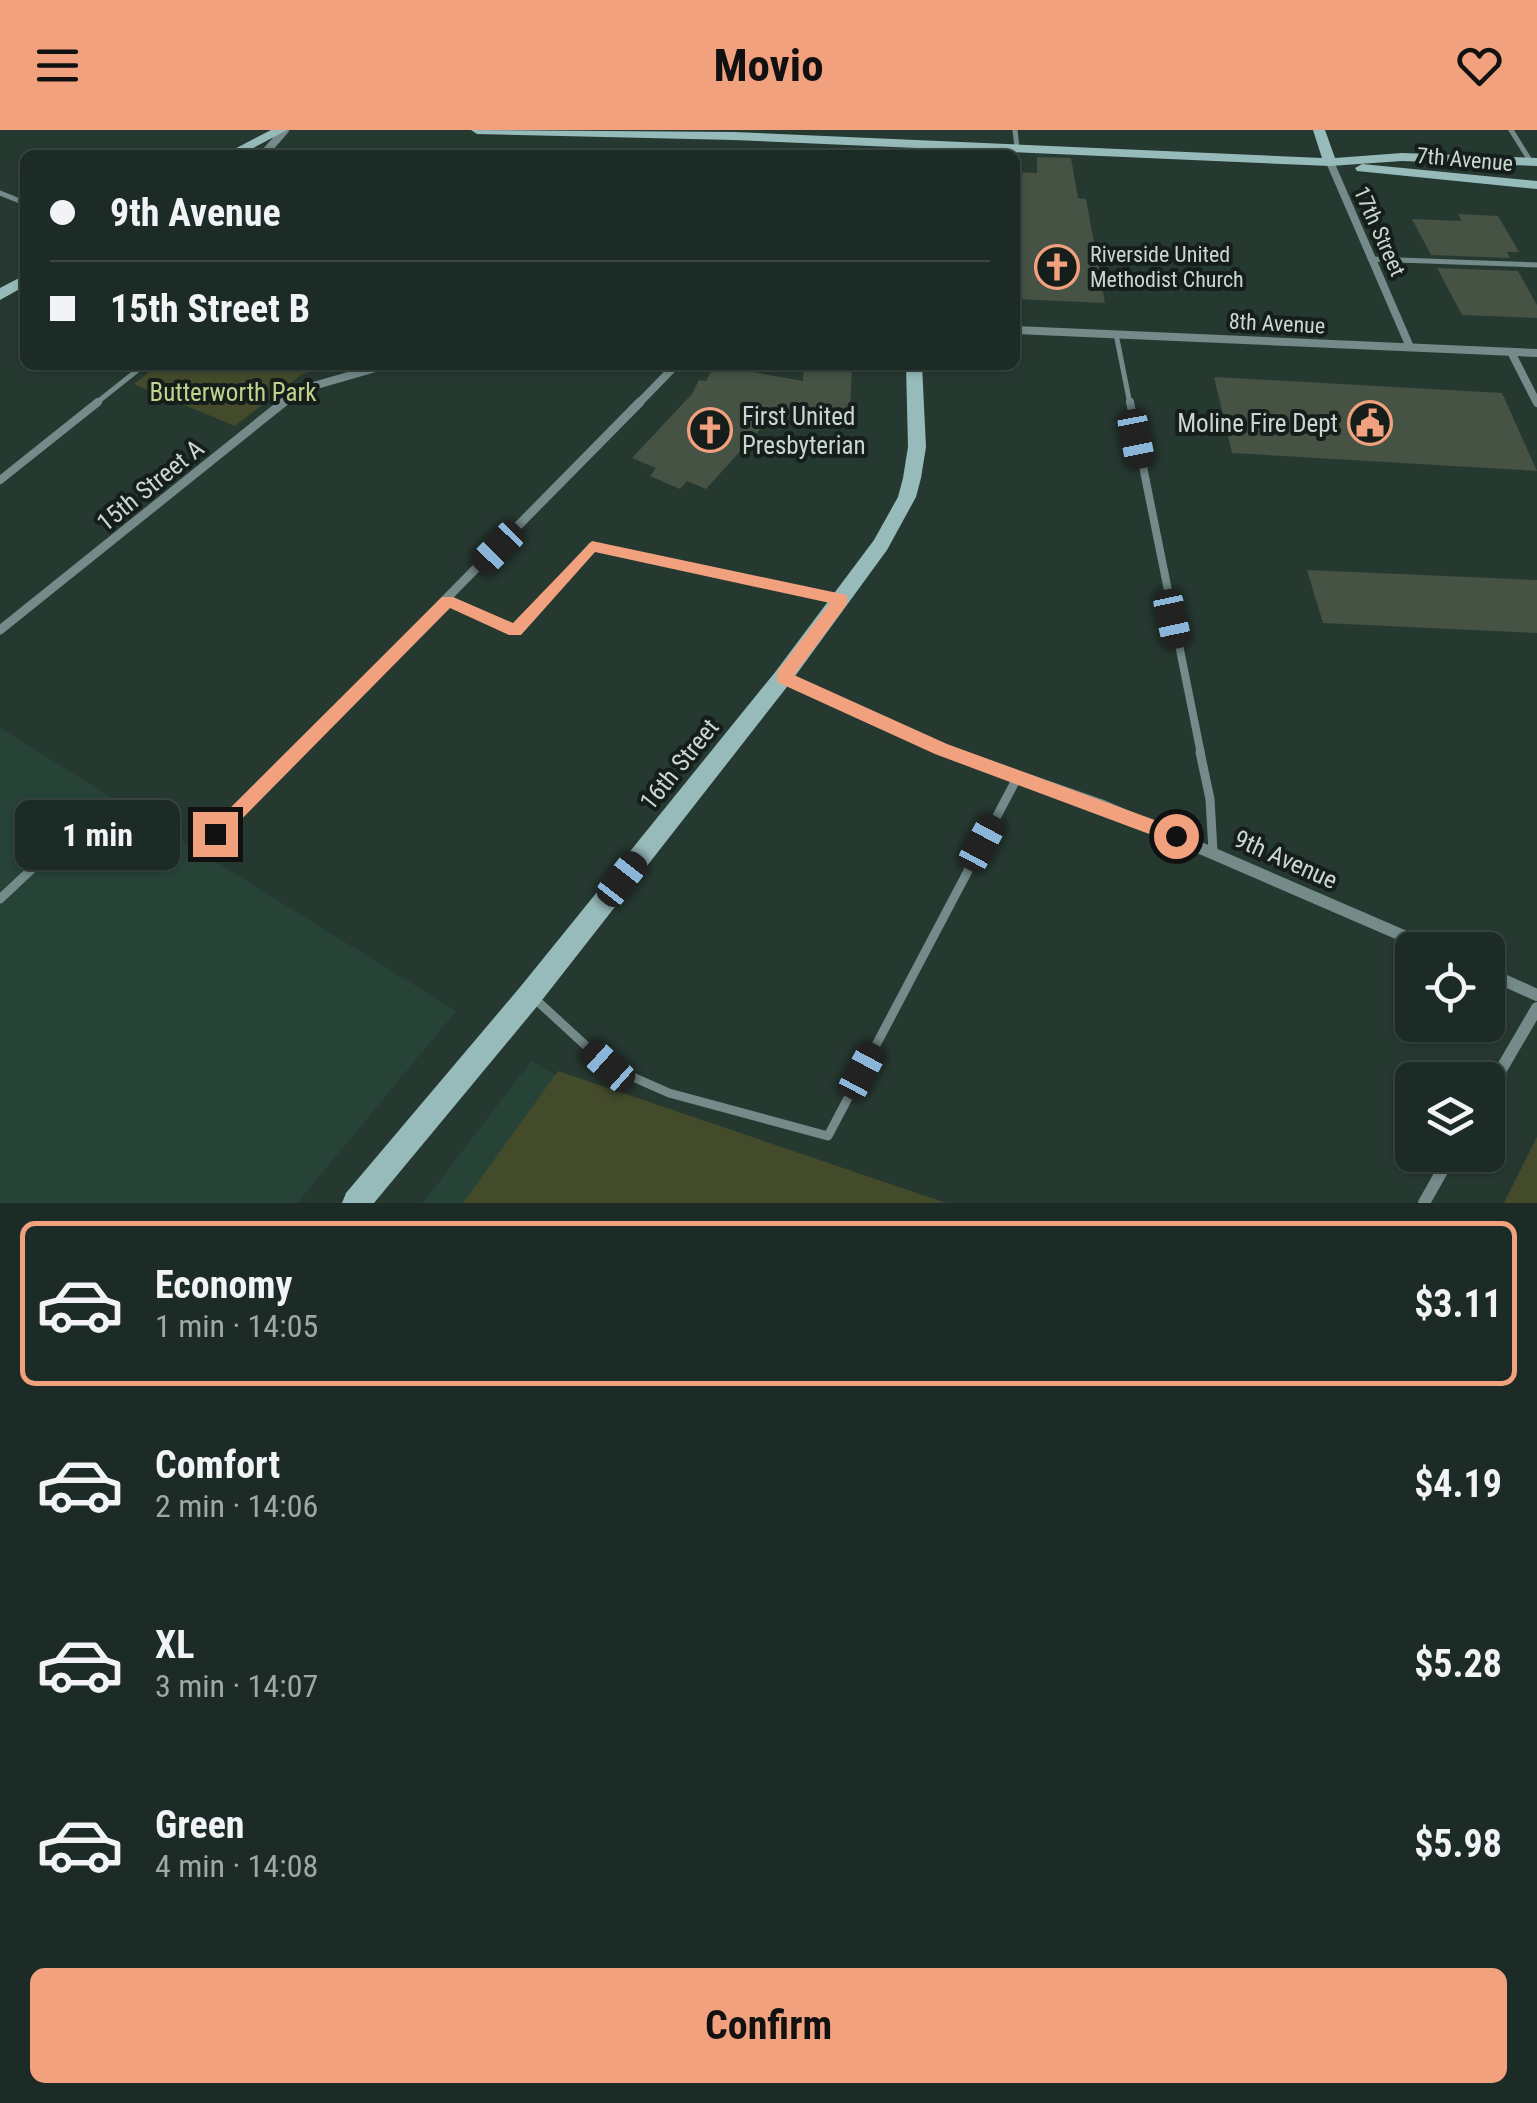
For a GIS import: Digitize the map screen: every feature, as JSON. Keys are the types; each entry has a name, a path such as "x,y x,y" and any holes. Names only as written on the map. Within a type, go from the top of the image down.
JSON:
{"street":[{"path":"241,150 283,130"},
{"path":"267,150 283,130"},
{"name":"7th Avenue","path":"477,130 906,143 1330,162 1402,157 1534,162"},
{"name":"17th Street","path":"1318,130 1338,188 1410,346"},
{"name":"7th Avenue","path":"1330,162 1393,174 1537,186"},
{"name":"8th Avenue","path":"1020,330 1537,353"},
{"path":"1511,352 1537,404"},
{"name":"15th Street A","path":"0,630 217,458 288,396 312,384 367,370"},
{"path":"215,834 671,370"},
{"name":"16th Street","path":"356,1203 530,995 783,677 881,544 907,497 917,447 914,370"},
{"name":"9th Avenue","path":"783,677 941,749 1103,806 1395,932"},
{"path":"1505,981 1537,995"},
{"path":"1505,1063 1537,1008"},
{"path":"1424,1203 1441,1172"}],"lane":[{"path":"1015,130 1018,148"},
{"path":"1511,130 1534,162"},
{"path":"1370,259 1537,266"},
{"path":"1116,334 1210,799 1212,852"},
{"path":"0,480 138,370"},
{"path":"448,601 515,631 592,546 842,600"},
{"path":"530,995 608,1066 669,1093 828,1136 1017,778"},
{"path":"0,899 32,869"}],"shaded area":[{"path":"0,728 456,1011 297,1203 0,1203"},
{"path":"532,1060 756,1203 423,1203"}],"green space":[{"name":"Butterworth Park","path":"152,370 314,370 301,375 235,426 134,384"},
{"path":"558,1071 946,1203 463,1203"},
{"path":"1537,1137 1537,1203 1504,1203"}],"building":[{"name":"Riverside United Methodist Church","path":"1037,157 1071,158 1078,198 1086,199 1105,303 1020,299 1020,172 1037,173"},
{"path":"1458,214 1498,216 1519,252 1507,252 1510,258 1431,255 1412,219 1462,221"},
{"path":"1437,268 1518,271 1537,305 1537,318 1462,315"},
{"name":"First United Presbyterian","path":"712,370 742,370 803,381 804,370 852,370 850,416 818,414 816,421 774,414 706,489 687,481 680,489 650,476 656,468 632,458 692,394 699,380 706,381"},
{"name":"Moline Fire Dept","path":"1214,377 1502,393 1537,471 1232,453"},
{"path":"1307,570 1537,580 1537,633 1323,623"}],"place":[{"name":"Riverside United Methodist Church","path":"1057,267"},
{"name":"Moline Fire Dept","path":"1370,423"},
{"name":"First United Presbyterian","path":"710,430"}],"route":[{"path":"215,834 448,601 515,631 592,546 842,600 783,677 941,749 1176,836"}]}
